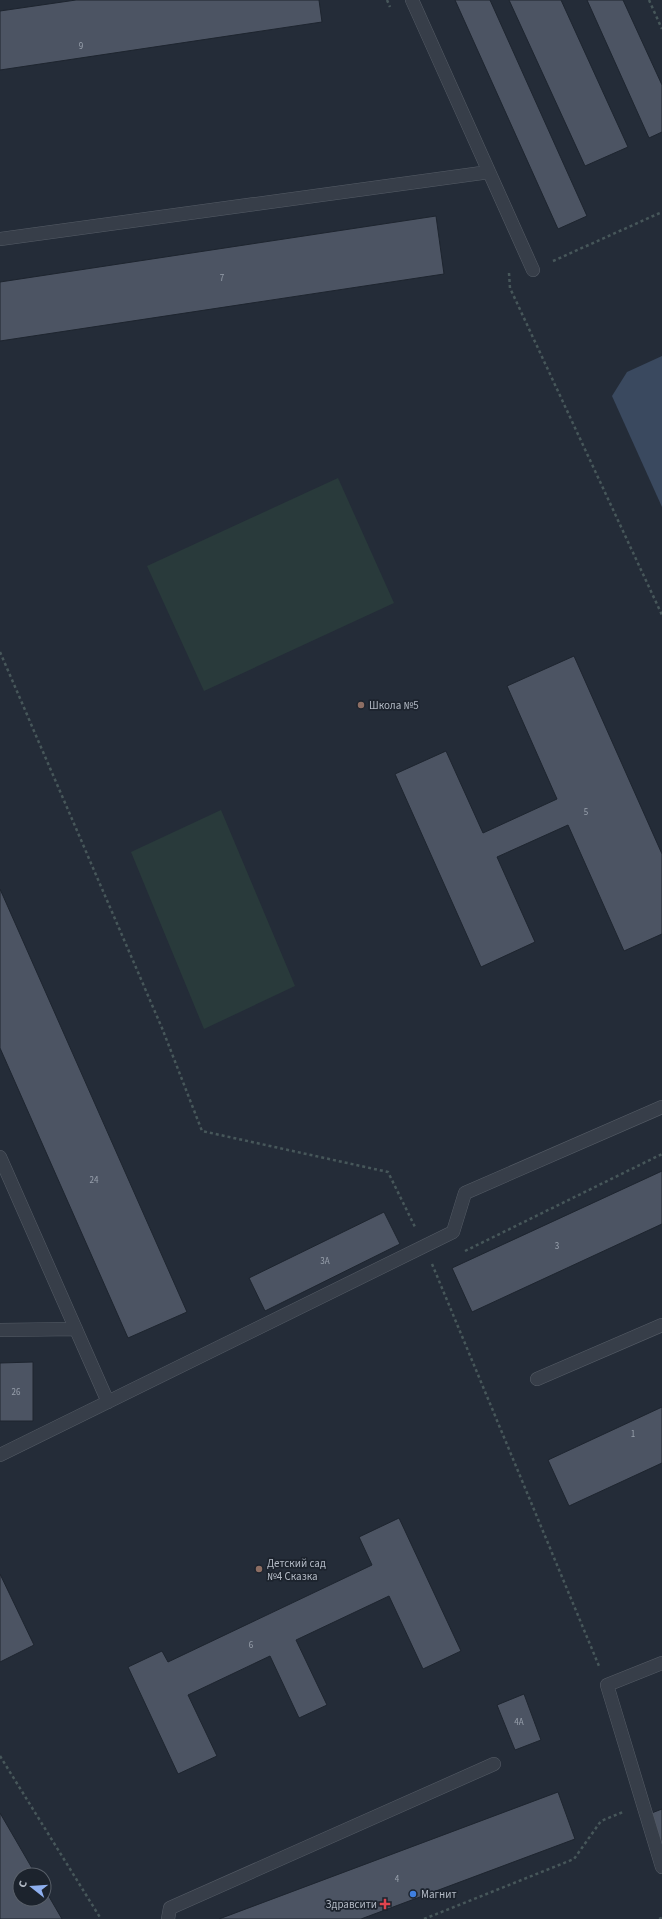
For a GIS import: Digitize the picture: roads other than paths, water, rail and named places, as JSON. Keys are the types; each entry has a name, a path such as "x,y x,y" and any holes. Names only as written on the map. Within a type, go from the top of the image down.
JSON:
{"lane":[{"path":"412,0 534,270"},
{"path":"0,239 489,172"},
{"path":"0,1454 453,1232 465,1193 662,1107"},
{"path":"0,1156 108,1402"},
{"path":"537,1379 662,1325"},
{"path":"0,1330 76,1329"},
{"path":"662,1662 607,1684 662,1867"},
{"path":"168,1919 170,1908 494,1764"}],"water":[{"path":"662,356 662,507 612,396 627,372"}],"place":[{"name":"Школа №5","path":"361,705"},
{"name":"Детский сад №4 Сказка","path":"259,1569"},
{"name":"Магнит","path":"413,1894"},
{"name":"Здравсити","path":"385,1904"}]}
